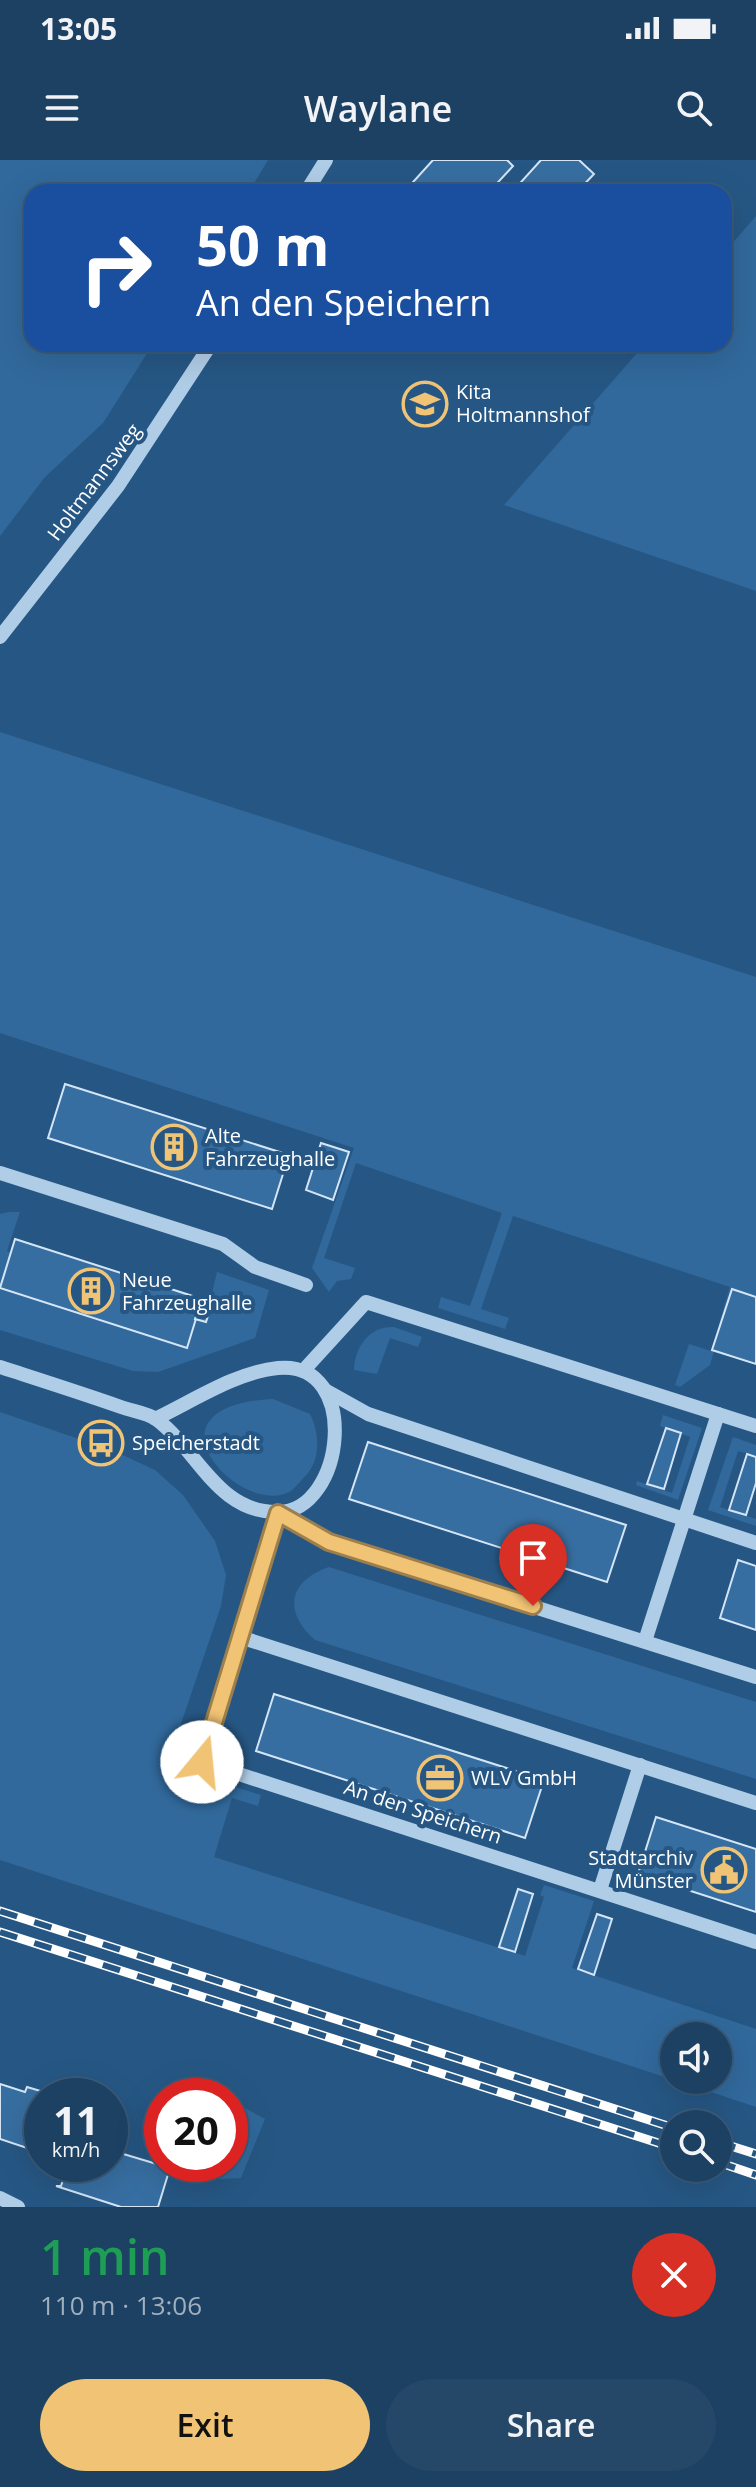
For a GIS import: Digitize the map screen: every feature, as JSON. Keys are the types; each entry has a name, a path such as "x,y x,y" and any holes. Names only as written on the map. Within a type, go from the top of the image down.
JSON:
{"street":[{"path":"311,184 326,160"},
{"name":"Holtmannsweg","path":"0,637 126,475 206,352"},
{"path":"0,1173 223,1244 255,1267 306,1285"},
{"path":"303,1371 366,1302 756,1426"},
{"path":"0,1367 155,1419 209,1478 239,1503 278,1513 329,1542 756,1677"},
{"path":"155,1419 247,1376 280,1367 303,1371 325,1390 368,1414 756,1543"},
{"path":"278,1513 306,1502 321,1482 336,1442 336,1414 325,1390"},
{"path":"645,1641 718,1414"},
{"name":"An den Speichern","path":"278,1513 202,1762 756,1942"},
{"path":"240,1637 756,1803"},
{"path":"600,1890 640,1765"},
{"path":"0,2198 18,2207"}],"shaded area":[{"path":"0,160 268,160 254,184 24,184 24,352 148,352 103,423 45,477 0,536"},
{"path":"756,216 756,591 504,505 638,352 732,352 732,244"},
{"path":"0,732 756,977 756,1297 732,1289 710,1365 680,1387 675,1385 689,1344 711,1351 730,1287 513,1216 481,1309 509,1318 505,1329 438,1308 441,1297 470,1306 502,1213 356,1163 324,1258 355,1268 351,1279 337,1281 329,1292 312,1268 354,1148 0,1033"},
{"path":"20,1212 7,1251 205,1322 217,1272 269,1290 255,1338 158,1372 133,1371 0,1330 0,1214"},
{"path":"394,1327 422,1337 418,1347 390,1338 377,1374 354,1370 357,1353 365,1340 377,1330"},
{"path":"273,1399 310,1414 317,1444 315,1459 308,1473 291,1491 271,1496 248,1490 227,1476 212,1458 205,1439 210,1420 232,1406"},
{"path":"0,1412 114,1451 155,1470 183,1495 215,1541 226,1575 221,1606 167,1765 261,1795 258,1806 232,1798 214,1857 525,1956 544,1897 540,1895 544,1885 594,1901 572,1968 756,2029 756,2107 717,2094 732,2094 732,2022 660,2022 660,2075 0,1860"},
{"path":"663,1415 702,1428 678,1500 636,1485 637,1481 672,1493 690,1437 660,1426"},
{"path":"733,1437 756,1445 756,1456 738,1451 720,1507 756,1519 756,1526 708,1510"},
{"path":"329,1567 756,1702 756,1779 315,1640 298,1619 295,1598 305,1580"},
{"path":"248,2110 265,2119 248,2161"}],"building":[{"path":"433,160 507,160 513,166 496,184 411,184"},
{"path":"541,160 579,160 594,174 585,184 519,184"},
{"name":"Alte Fahrzeughalle","path":"65,1084 289,1155 272,1209 48,1138"},
{"path":"321,1143 349,1152 333,1200 306,1190"},
{"name":"Neue Fahrzeughalle","path":"15,1239 202,1299 187,1348 0,1288"},
{"path":"732,1289 756,1297 756,1364 712,1350"},
{"path":"201,1303 211,1306 206,1322 195,1319"},
{"path":"666,1428 681,1433 664,1489 647,1484"},
{"path":"368,1442 626,1525 607,1582 349,1499"},
{"path":"747,1454 756,1457 756,1483 746,1515 729,1510"},
{"path":"738,1560 756,1566 756,1630 720,1618"},
{"path":"274,1694 544,1780 525,1838 256,1751"},
{"path":"656,1817 756,1849 756,1912 638,1874"},
{"path":"518,1889 533,1894 515,1952 499,1947"},
{"path":"597,1914 612,1919 594,1975 578,1969"},
{"path":"0,2084 24,2092 24,2147 0,2139"},
{"path":"128,2155 144,2160 144,2182 166,2182 158,2207 121,2207 56,2186 61,2186 62,2182 128,2182"}],"railway":[{"path":"0,1911 660,2123"},
{"path":"0,1932 660,2144"},
{"path":"732,2146 756,2154"},
{"path":"732,2167 756,2175"}],"place":[{"name":"Kita Holtmannshof","path":"425,404"},
{"name":"Alte Fahrzeughalle","path":"174,1147"},
{"name":"Neue Fahrzeughalle","path":"91,1291"},
{"name":"Speicherstadt","path":"101,1443"},
{"name":"WLV GmbH","path":"440,1778"},
{"name":"Stadtarchiv Münster","path":"724,1870"}],"route":[{"path":"202,1762 278,1513 329,1542 533,1606"}]}
